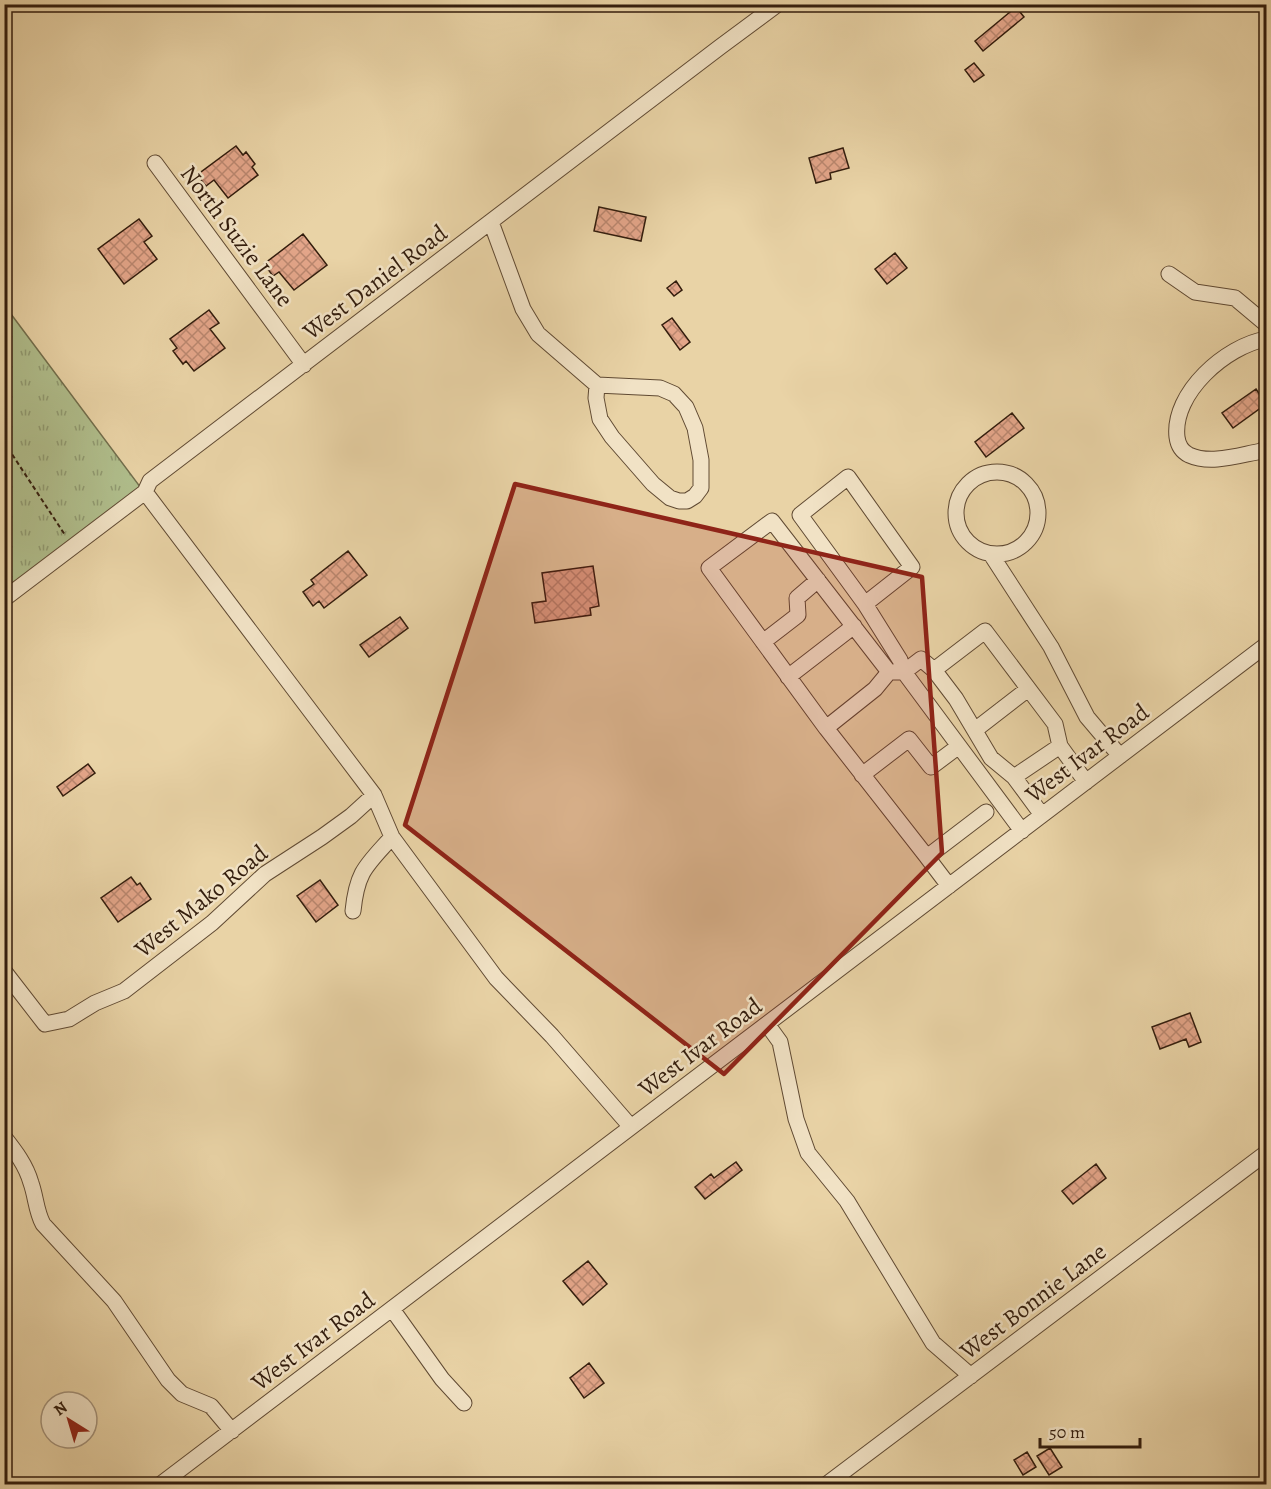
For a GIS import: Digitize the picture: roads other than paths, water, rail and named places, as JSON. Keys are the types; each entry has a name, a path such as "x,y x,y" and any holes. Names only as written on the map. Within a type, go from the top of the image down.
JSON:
{"street":[{"name":"West Daniel Road","path":"4,599 145,492 150,481 778,4"},
{"name":"North Suzie Lane","path":"155,163 304,364"},
{"path":"491,222 523,309 538,334 597,385 660,388 674,394 686,407 695,428 701,460 700,488 695,496 687,501 679,501 670,498 653,484 612,437 600,419 596,398 597,385"},
{"path":"1169,274 1195,292 1235,298 1265,322"},
{"path":"1266,339 1241,347 1214,366 1196,384 1184,401 1176,425 1178,445 1187,454 1194,456 1226,458 1262,451 1266,447"},
{"path":"992,556 1012,552 1024,545 1034,534 1039,521 1039,506 1034,493 1025,482 1013,474 986,473 974,479 964,488 958,500 957,526 973,547 992,556 1051,647 1087,717 1120,756"},
{"path":"865,604 912,567 848,477 800,515 865,604 900,660 896,672"},
{"path":"145,492 374,795 392,837 496,978 552,1036 632,1127"},
{"path":"950,886 826,728 709,568 772,521 854,626 959,746 1022,831"},
{"path":"763,642 798,615 797,598 818,580"},
{"path":"788,677 854,626"},
{"path":"934,670 985,631 1055,724 1060,746 1086,782"},
{"name":"West Ivar Road","path":"161,1485 1266,645"},
{"path":"826,728 896,672 921,659 934,670 956,699 991,758 1014,777 1042,815"},
{"path":"975,730 1028,689"},
{"path":"862,775 909,739 931,766 959,746"},
{"path":"1014,777 1060,746"},
{"name":"West Mako Road","path":"4,971 45,1024 69,1019 95,1003 124,991 212,922 265,874 351,816 374,795"},
{"path":"927,857 986,812"},
{"path":"353,911 355,889 361,872 392,837"},
{"path":"767,1024 780,1042 796,1119 808,1153 847,1201 933,1343 971,1376"},
{"path":"4,1137 24,1165 32,1183 37,1212 43,1224 114,1301 168,1380 182,1394 211,1406 232,1431"},
{"name":"West Bonnie Lane","path":"827,1485 1266,1153"},
{"path":"392,1309 442,1379 464,1403"}]}
